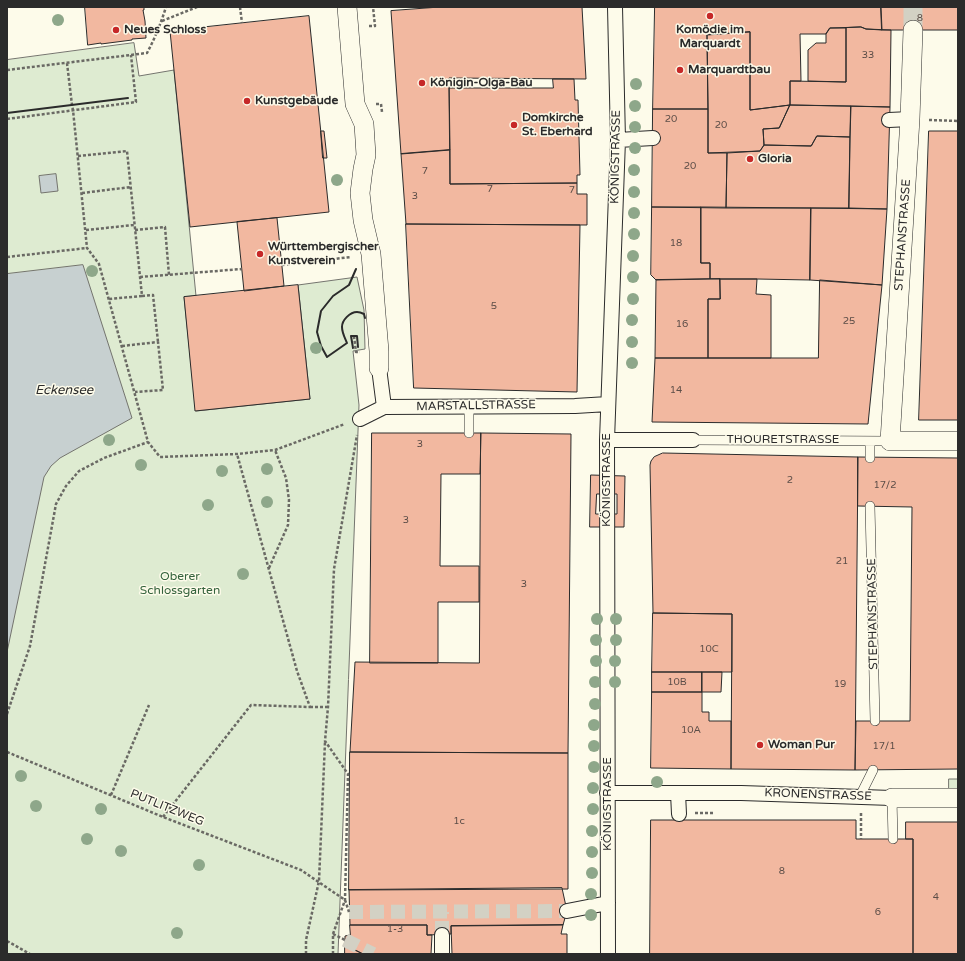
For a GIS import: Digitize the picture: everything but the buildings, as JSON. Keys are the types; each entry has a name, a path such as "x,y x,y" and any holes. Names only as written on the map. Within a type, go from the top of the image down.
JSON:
{"street":[{"path":"347,7 355,104 364,124 366,155 360,193 363,220 371,254 379,368 384,407 360,419"},
{"name":"KÖNIGSTRASSE","path":"608,954 607,440 618,140 615,7"},
{"name":"STEPHANSTRASSE","path":"890,441 910,119 913,30"},
{"path":"889,120 910,119"},
{"path":"618,140 653,138"},
{"name":"MARSTALLSTRASSE","path":"384,407 575,406 608,404"},
{"name":"THOURETSTRASSE","path":"607,440 693,440"},
{"name":"THOURETSTRASSE","path":"890,441 958,441"},
{"name":"KRONENSTRASSE","path":"607,793 741,793 892,798 958,798"},
{"path":"678,793 679,814"},
{"path":"568,911 608,903"},
{"path":"442,935 442,954"}],"lane":[{"path":"469,406 469,433"},
{"name":"THOURETSTRASSE","path":"693,440 890,441"},
{"path":"870,441 870,458"},
{"name":"STEPHANSTRASSE","path":"870,506 874,721"},
{"path":"860,796 873,770"},
{"path":"892,798 893,839"}],"path":[{"path":"7,70 147,53 156,37 166,7"},
{"path":"162,21 197,7"},
{"path":"240,7 242,23"},
{"path":"373,7 375,26"},
{"path":"7,118 136,102 131,55"},
{"path":"67,63 87,248 100,264 148,442 160,457 237,454 276,450 360,419"},
{"path":"910,119 958,121"},
{"path":"78,156 127,150 142,296"},
{"path":"82,193 131,187"},
{"path":"86,230 134,225"},
{"path":"135,230 165,227 170,275"},
{"path":"7,257 87,248"},
{"path":"282,265 371,254"},
{"path":"140,277 242,269"},
{"path":"109,299 153,295 163,390 134,392"},
{"path":"354,336 356,352"},
{"path":"122,346 158,342"},
{"path":"306,954 306,940 319,881 334,570 360,419"},
{"path":"7,714 30,646 56,504 66,486 79,471 104,458 148,442"},
{"path":"268,568 288,525 289,500 286,478 276,450"},
{"path":"237,454 297,671 310,707"},
{"path":"111,795 149,705"},
{"path":"164,817 252,705 328,707"},
{"path":"325,741 348,774 345,900 333,934 333,954"},
{"name":"PUTLITZWEG","path":"7,752 164,817 301,870 345,900"},
{"path":"860,796 861,838"},
{"path":"345,900 349,912"},
{"path":"333,934 345,940"},
{"path":"7,941 30,954"}],"green space":[{"name":"Oberer Schlossgarten","path":"134,43 139,76 174,70 196,296 184,297 196,411 310,399 298,285 357,277 364,310 365,349 353,351 359,405 338,954 7,954 7,60"},
{"path":"949,779 958,779 958,789 949,789"}],"water":[{"path":"56,174 58,191 41,193 39,176"},
{"name":"Eckensee","path":"83,265 132,418 60,458 51,466 44,477 7,652 7,274"}],"tunnel":[{"path":"913,7 913,30"},
{"path":"349,912 567,911"},
{"path":"442,912 442,935"},
{"path":"345,940 373,954"}],"wall":[{"path":"7,113 128,98"},
{"path":"356,269 349,285 333,296 321,311 317,332 321,346 327,357 347,343 342,327 342,324 347,317 354,312 358,312 364,314 365,318"},
{"path":"353,348 351,336 357,336 358,347"}],"place":[{"name":"Komödie im Marquardt","path":"710,16"},
{"name":"Neues Schloss","path":"116,30"},
{"name":"Marquardtbau","path":"680,70"},
{"name":"Königin-Olga-Bau","path":"422,83"},
{"name":"Kunstgebäude","path":"247,101"},
{"name":"Domkirche St. Eberhard","path":"514,125"},
{"name":"Gloria","path":"750,159"},
{"name":"Württembergischer Kunstverein","path":"260,254"},
{"name":"Woman Pur","path":"760,745"}]}
